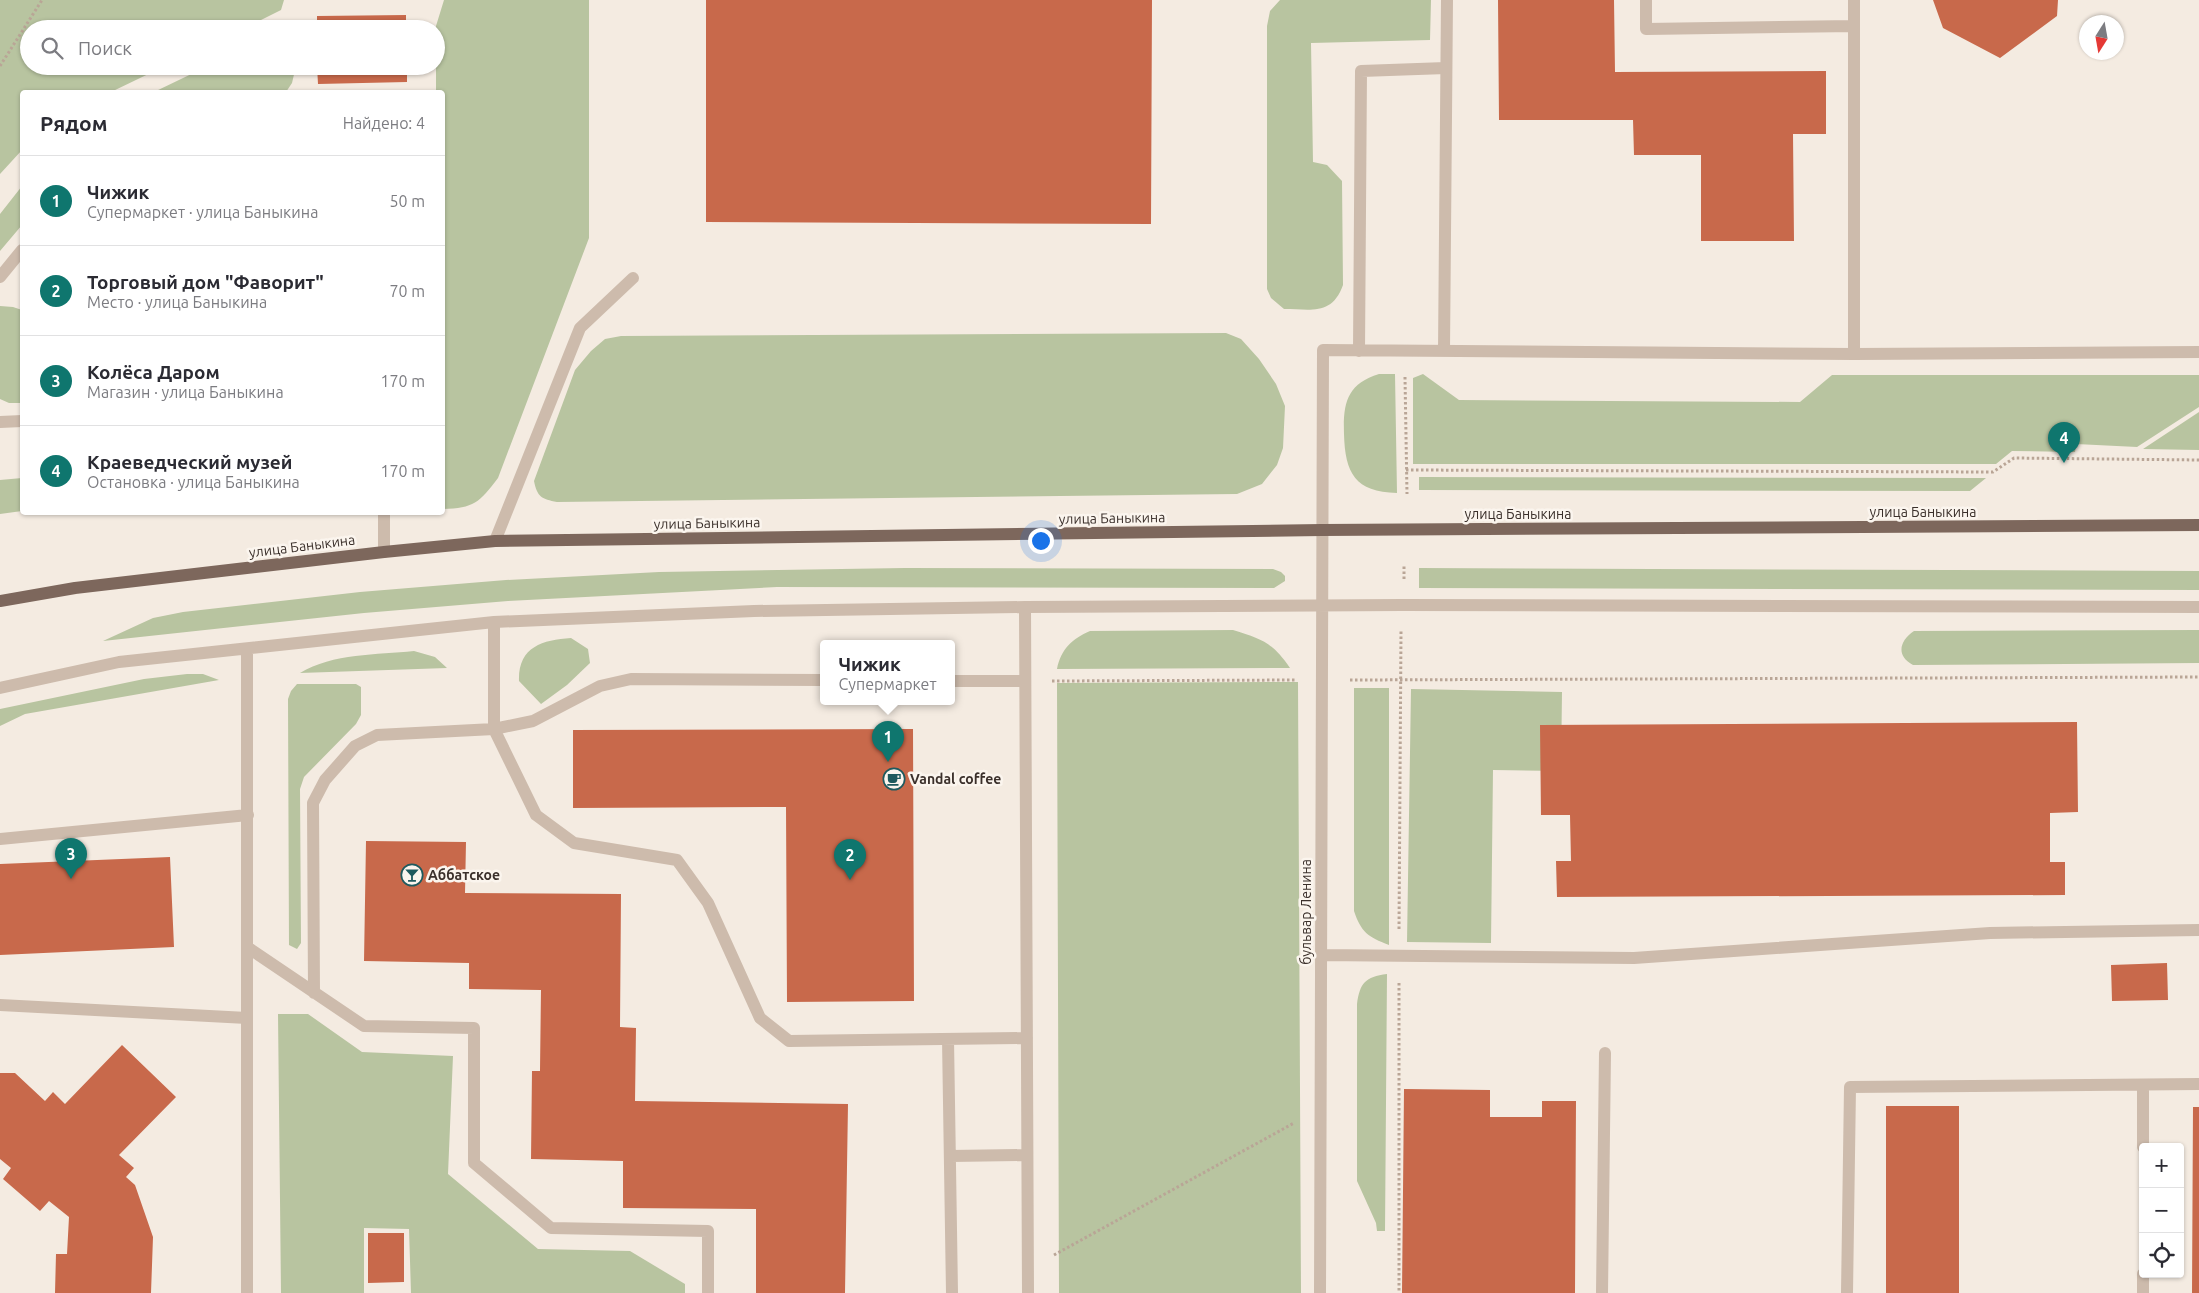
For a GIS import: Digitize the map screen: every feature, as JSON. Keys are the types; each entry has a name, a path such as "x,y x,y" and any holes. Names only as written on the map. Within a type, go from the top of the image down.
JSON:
{"main road":[{"name":"улица Баныкина","path":"0,601 75,588 495,541 1322,530 2199,525"}],"street":[{"path":"1444,351 1447,0"},
{"path":"1646,0 1646,29 1854,26"},
{"path":"1854,0 1854,354"},
{"path":"1446,68 1361,70 1359,350 1854,354 2199,352"},
{"path":"0,277 20,252"},
{"path":"495,541 580,328 632,278"},
{"name":"бульвар Ленина","path":"1320,1293 1321,680 1324,350 1359,350"},
{"path":"0,422 20,421"},
{"path":"384,515 384,552"},
{"path":"0,688 119,662 494,622 754,611 1322,605 2199,607"},
{"path":"1025,607 1028,1293"},
{"path":"494,622 494,729 536,814 574,843 677,860 708,903 760,1018 789,1041 1027,1038"},
{"path":"247,1293 248,648"},
{"path":"314,993 313,803 325,780 355,746 377,736 494,729 533,722 600,686 631,679 820,680"},
{"path":"955,681 1025,681"},
{"path":"0,839 248,815"},
{"path":"1321,955 1634,958 1990,933 2199,930"},
{"path":"247,947 364,1026 474,1028 474,1162 551,1228 708,1231 708,1293"},
{"path":"0,1005 247,1018"},
{"path":"948,1039 952,1293"},
{"path":"1602,1293 1605,1052"},
{"path":"1847,1293 1850,1087 2199,1084"},
{"path":"2143,1085 2143,1143"},
{"path":"951,1156 1027,1155"},
{"path":"2143,1278 2143,1293"}],"path":[{"path":"29,20 42,0"},
{"path":"0,66 20,35"},
{"path":"1405,351 1407,494"},
{"path":"1406,470 1993,472 2014,458 2199,460"},
{"path":"1025,681 2199,677"},
{"path":"1028,1270 1321,1109"}],"green space":[{"path":"0,0 284,0 281,10 261,20 20,20 20,75 146,75 115,90 20,90 20,152 0,174"},
{"path":"444,0 589,0 589,238 498,478 486,493 475,502 462,507 445,509 445,90 436,90 436,75 445,75 445,20 438,20"},
{"path":"1280,0 1431,0 1430,40 1311,43 1313,162 1327,165 1342,181 1343,285 1333,302 1320,309 1312,310 1284,309 1271,298 1267,289 1267,26 1270,11"},
{"path":"189,75 294,75 287,90 158,90"},
{"path":"20,189 20,227 0,251 0,214"},
{"path":"0,306 20,309 20,403 9,403 0,399"},
{"path":"1226,333 1241,339 1259,359 1276,384 1285,406 1283,448 1277,465 1262,484 1237,494 557,502 541,496 537,491 534,481 575,370 591,351 605,339 621,336"},
{"path":"1379,374 1395,374 1397,493 1371,489 1355,478 1350,470 1345,448 1344,423 1349,396 1360,383"},
{"path":"1423,374 1459,400 1800,402 1832,375 2199,375 2199,407 2137,447 2076,444 2075,452 2012,451 1996,464 1413,464 1413,378"},
{"path":"2199,412 2199,450 2143,449"},
{"path":"1419,477 1986,478 1970,491 1419,490"},
{"path":"20,478 20,511 0,514 0,480"},
{"path":"905,568 1273,569 1285,576 1285,581 1274,588 777,587 508,601 364,613 103,641 153,618 183,612 360,592 506,580 659,572"},
{"path":"1419,568 2199,571 2199,590 1419,588"},
{"path":"1233,630 1259,639 1272,647 1290,668 1057,669 1064,650 1073,641 1090,631"},
{"path":"2199,630 2199,663 1913,665 1902,653 1905,639 1914,631"},
{"path":"571,638 588,649 590,663 567,685 541,704 519,681 523,660 527,653 542,644"},
{"path":"414,651 435,657 447,668 300,673 313,666 341,658"},
{"path":"203,674 219,680 25,714 0,726 0,709 144,679"},
{"path":"1298,682 1301,1293 1059,1293 1057,683"},
{"path":"297,684 356,684 361,687 361,715 356,724 304,777 300,789 301,943 297,949 289,945 288,699 291,691"},
{"path":"1354,688 1389,688 1389,945 1366,933 1359,924 1354,911"},
{"path":"1411,689 1562,692 1561,771 1493,770 1491,943 1407,942"},
{"path":"1387,974 1385,1231 1377,1231 1376,1223 1357,1181 1357,1004 1360,991 1365,982 1373,977"},
{"path":"278,1014 308,1014 362,1052 453,1056 448,1174 538,1249 630,1251 685,1284 685,1293 411,1293 409,1229 364,1228 364,1293 281,1293"}],"building":[{"path":"706,0 1152,0 1151,224 706,222"},
{"path":"1498,0 1614,0 1615,72 1826,71 1826,134 1793,134 1794,241 1701,241 1701,155 1634,155 1633,120 1499,120"},
{"path":"1933,0 2058,0 2057,16 2000,58 1943,28"},
{"path":"406,15 406,20 317,20 317,16"},
{"path":"318,75 407,75 407,82 318,84"},
{"path":"2077,722 2078,812 2050,813 2050,862 2065,862 2065,895 1557,897 1556,861 1571,861 1570,815 1541,815 1540,725"},
{"path":"913,729 914,1001 787,1002 786,807 573,808 573,730"},
{"path":"366,841 466,842 465,893 621,894 620,1027 636,1028 635,1101 848,1104 845,1293 756,1293 756,1209 623,1208 623,1161 531,1159 532,1071 540,1071 541,990 469,989 469,963 364,961"},
{"path":"170,857 174,947 0,955 0,864"},
{"path":"2167,963 2168,1000 2112,1001 2111,965"},
{"path":"122,1045 176,1097 119,1155 134,1168 126,1177 135,1185 153,1237 151,1293 55,1293 56,1254 67,1254 69,1217 49,1201 40,1211 3,1179 11,1168 0,1159 0,1073 15,1073 45,1101 53,1092 65,1104"},
{"path":"1404,1089 1490,1090 1490,1117 1542,1117 1542,1101 1576,1101 1575,1293 1402,1293"},
{"path":"1886,1106 1959,1106 1959,1293 1886,1293"},
{"path":"2193,1107 2199,1107 2199,1293 2192,1293"},
{"path":"368,1233 404,1233 404,1282 368,1283"}],"place":[{"name":"Краеведческий музей","path":"2064,463"},
{"name":"Чижик","path":"888,762"},
{"name":"Vandal coffee","path":"894,779"},
{"name":"Аббатское","path":"412,875"},
{"name":"Колёса Даром","path":"71,879"},
{"name":"Торговый дом \"Фаворит\"","path":"850,880"}]}
